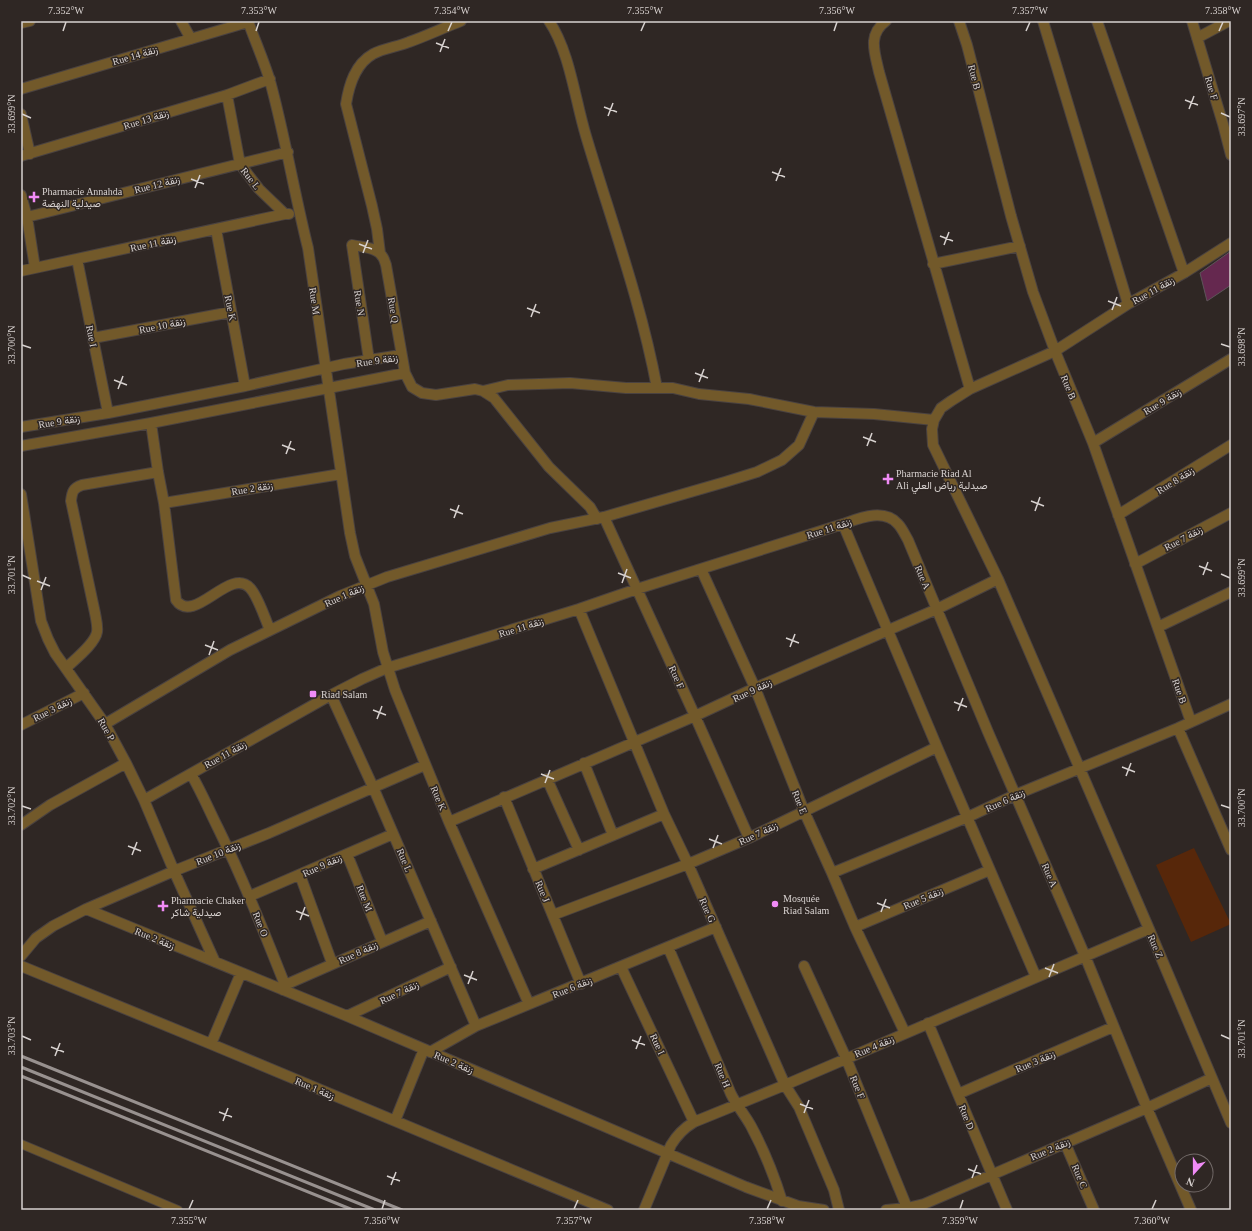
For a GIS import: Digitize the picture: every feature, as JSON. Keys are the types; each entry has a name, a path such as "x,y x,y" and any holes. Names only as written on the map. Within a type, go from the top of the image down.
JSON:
{"street":[{"path":"21,23 30,21"},
{"path":"182,21 191,39"},
{"path":"380,253 372,206 346,104 351,81 357,68 365,59 374,54 461,21"},
{"path":"549,21 561,44 585,135 636,299 657,388"},
{"path":"886,21 876,30 874,37 874,48 879,72 970,389"},
{"name":"Rue B","path":"959,21 967,45 1033,292 1055,351 1093,443 1191,722"},
{"path":"1043,21 1128,304"},
{"path":"1097,21 1184,273"},
{"name":"Rue F","path":"1192,21 1227,121 1231,155"},
{"path":"1197,38 1229,21"},
{"name":"Rue 14 زنقة","path":"21,89 248,22"},
{"name":"Rue M","path":"248,22 270,79 288,152 299,214 308,248 350,533 355,556 366,585"},
{"name":"Rue 13 زنقة","path":"25,155 227,95 270,79"},
{"name":"Rue L","path":"227,95 240,164 259,189 285,214"},
{"path":"21,114 25,155"},
{"name":"Rue 12 زنقة","path":"27,217 288,152"},
{"path":"21,196 27,217 35,268"},
{"path":"285,214 299,214"},
{"name":"Rue 11 زنقة","path":"21,271 285,214"},
{"name":"Rue K","path":"216,229 245,386"},
{"name":"Rue 11 زنقة","path":"934,420 941,408 970,389 1055,351 1128,304 1184,273 1231,243"},
{"name":"Rue N","path":"369,360 352,245 368,248 380,253"},
{"path":"934,264 1020,246"},
{"name":"Rue Q","path":"380,253 383,256 386,265 401,355"},
{"name":"Rue I","path":"77,259 108,413"},
{"name":"Rue 10 زنقة","path":"93,338 231,312"},
{"name":"Rue 9 زنقة","path":"21,427 108,413 369,360 401,355 405,373 152,423 21,446"},
{"name":"Rue 9 زنقة","path":"1093,443 1231,360"},
{"path":"405,373 412,387 422,393 436,395 475,389 482,391 508,385 570,383 626,388 674,388 699,394 749,400 814,412 874,414 934,420 932,429 933,445 998,579 1080,769"},
{"name":"Rue F","path":"482,391 497,401 549,467 601,518 637,589 749,838"},
{"name":"Rue 1 زنقة","path":"105,724 230,650 340,596 366,585 387,577 550,528 601,518 757,472 782,460 799,445 814,412"},
{"path":"152,423 175,593 178,602 184,607 191,606 204,601 233,584 245,584 256,597 270,630"},
{"name":"Rue 8 زنقة","path":"1118,516 1231,445"},
{"path":"66,668 89,646 97,633 96,620 72,501 72,493 76,487 82,485 158,472"},
{"name":"Rue 2 زنقة","path":"164,503 341,474"},
{"name":"Rue P","path":"21,494 25,545 41,621 48,639 66,668 105,724 126,763 144,800 215,962"},
{"name":"Rue 7 زنقة","path":"1135,564 1231,513"},
{"name":"Rue 11 زنقة","path":"144,800 331,695 387,668 579,609 864,516 886,516 894,520 900,525 908,540"},
{"path":"843,524 936,747 968,817 1036,977"},
{"name":"Rue A","path":"908,540 1191,1210"},
{"name":"Rue E","path":"701,569 755,688 804,811 855,927 905,1033"},
{"name":"Rue 9 زنقة","path":"449,822 695,716 755,688 937,609 998,579"},
{"name":"Rue K","path":"366,585 374,604 387,668 449,822 529,1004"},
{"path":"1158,627 1231,592"},
{"name":"Rue G","path":"579,609 664,814 688,864 785,1085 799,1107 834,1190 838,1210"},
{"name":"Rue 3 زنقة","path":"21,725 84,693"},
{"name":"Rue L","path":"331,695 394,834 476,1026"},
{"path":"1231,704 1178,728 1231,850"},
{"name":"Rue 6 زنقة","path":"832,873 968,817 1015,795 1178,728"},
{"name":"Rue 7 زنقة","path":"553,915 688,864 749,838 936,747"},
{"path":"21,825 50,805 126,763"},
{"path":"584,763 613,835"},
{"name":"Rue 10 زنقة","path":"21,956 36,938 53,926 86,909 228,848 269,833 425,765"},
{"name":"Rue Z","path":"1080,769 1231,1123"},
{"name":"Rue O","path":"190,774 199,789 250,896 284,987"},
{"path":"547,779 579,850"},
{"name":"Rue J","path":"504,797 581,984"},
{"path":"534,869 664,814"},
{"name":"Rue 9 زنقة","path":"250,896 394,834"},
{"name":"Rue M","path":"347,854 382,941"},
{"name":"Rue 5 زنقة","path":"855,927 990,870"},
{"path":"300,875 332,963"},
{"name":"Rue 2 زنقة","path":"86,909 241,973 284,987 427,1051 746,1187 798,1206 824,1210"},
{"name":"Rue 8 زنقة","path":"284,987 332,963 431,921"},
{"name":"Rue 6 زنقة","path":"427,1051 476,1026 581,984 716,927"},
{"name":"Rue 4 زنقة","path":"644,1210 667,1153 677,1136 694,1122 785,1085 1149,929"},
{"name":"Rue H","path":"668,947 736,1104 755,1134 774,1174 782,1201"},
{"name":"Rue 1 زنقة","path":"21,966 608,1210"},
{"name":"Rue F","path":"804,966 846,1058 908,1209"},
{"name":"Rue 7 زنقة","path":"347,1016 451,967"},
{"name":"Rue I","path":"621,967 694,1122"},
{"path":"211,1044 241,973"},
{"name":"Rue D","path":"928,1023 1007,1210"},
{"name":"Rue 3 زنقة","path":"958,1094 1113,1027"},
{"path":"395,1121 427,1051"},
{"name":"Rue 2 زنقة","path":"886,1210 908,1209 924,1204 1147,1108 1212,1078"},
{"name":"Rue C","path":"1065,1143 1094,1210"}],"lane":[{"path":"21,1144 178,1210"}],"shaded area":[{"path":"1194,848 1231,924 1191,942 1156,865"}],"building":[{"path":"1231,251 1231,285 1207,301 1200,273"}],"railway":[{"path":"21,1056 402,1210"},
{"path":"21,1067 375,1210"},
{"path":"21,1076 353,1210"}],"place":[{"name":"Pharmacie Annahda صيدلية النهضة","path":"34,197"},
{"name":"Pharmacie Riad Al Ali صيدلية رياض العلي","path":"888,479"},
{"name":"Riad Salam","path":"313,694"},
{"name":"Mosquée Riad Salam","path":"775,904"},
{"name":"Pharmacie Chaker صيدلية شاكر","path":"163,906"}]}
